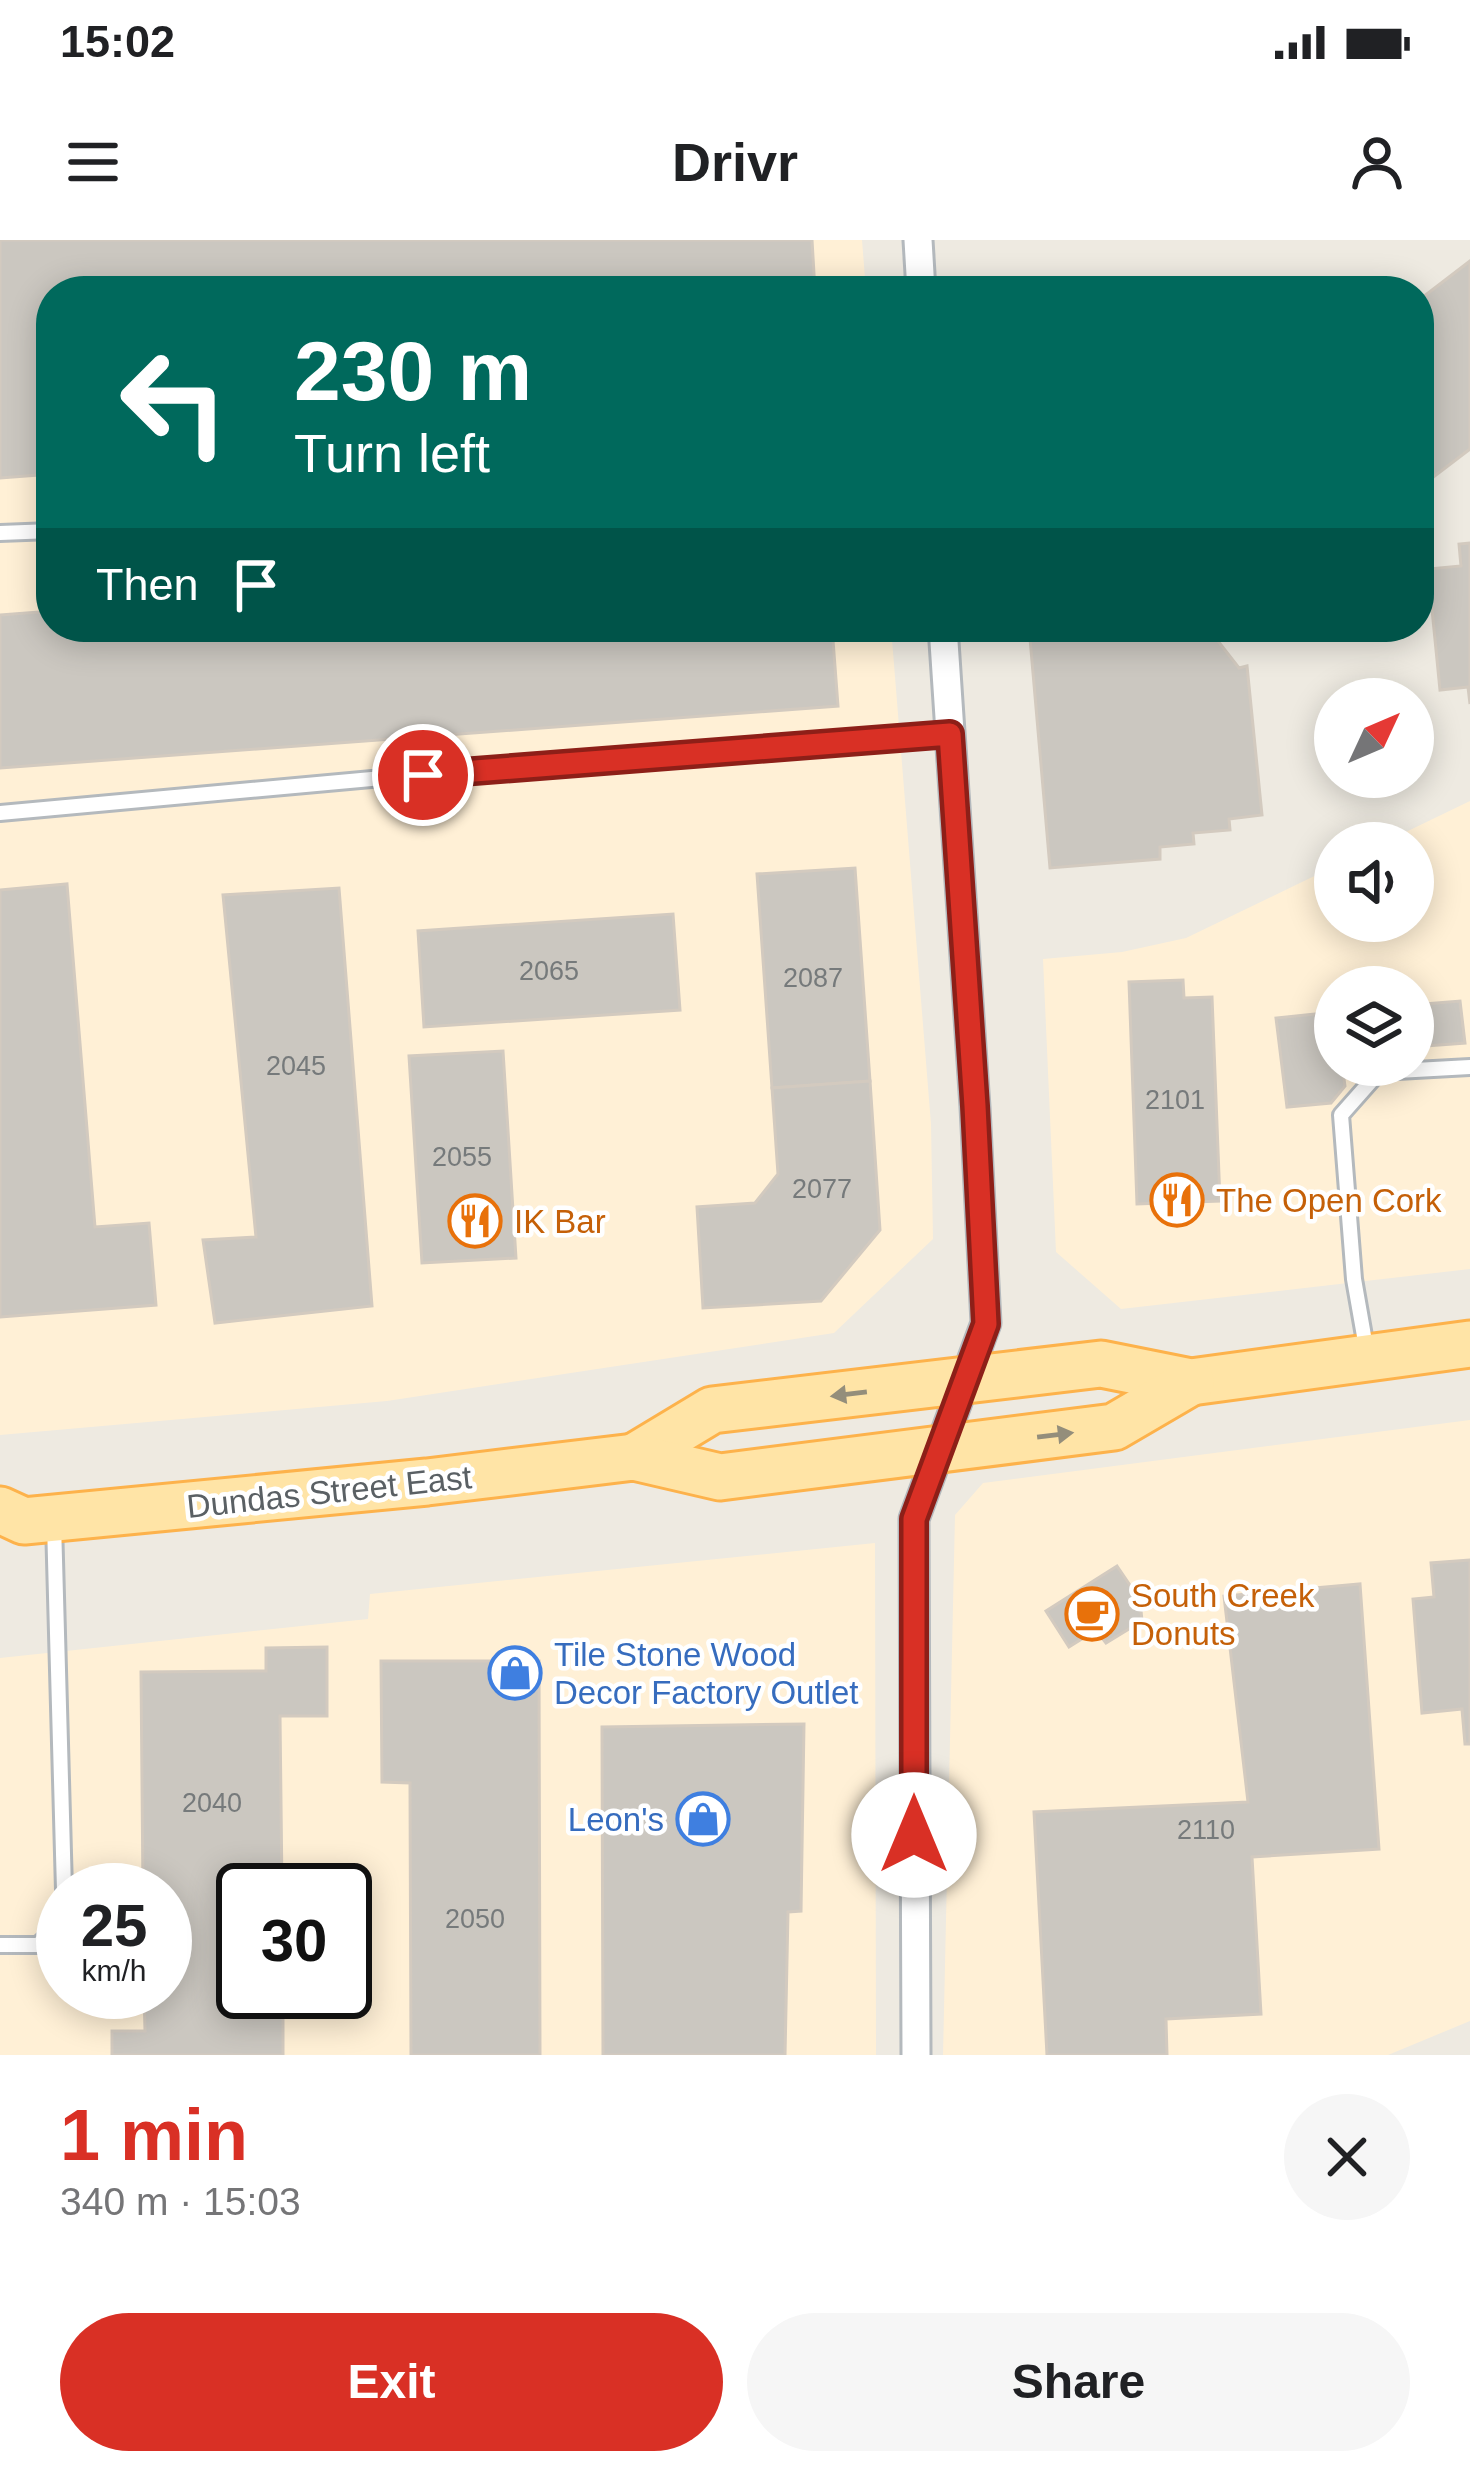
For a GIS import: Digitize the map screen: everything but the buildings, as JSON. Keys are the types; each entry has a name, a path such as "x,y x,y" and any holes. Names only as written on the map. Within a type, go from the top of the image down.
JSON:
{"main road":[{"name":"Dundas Street East","path":"634,1457 712,1410 1101,1364 1191,1382 1470,1344"},
{"name":"Dundas Street East","path":"20,1524 634,1457 720,1478 1114,1427 1191,1382"}],"street":[{"path":"918,240 920,276"},
{"path":"916,2055 914,1519 986,1324 945,642"}],"lane":[{"path":"0,533 36,532"},
{"path":"0,813 470,770 950,734"},
{"path":"1368,1358 1354,1279 1341,1115 1379,1072 1470,1067"},
{"path":"20,1524 61,1863"},
{"path":"0,1945 36,1945"}],"shaded area":[{"path":"0,240 862,240 865,276 36,276 36,642 892,642 931,1124 933,1239 834,1333 387,1401 0,1435"},
{"path":"1470,801 1470,1269 1121,1309 1056,1252 1043,959 1122,952 1186,938 1314,876 1314,942 1434,942 1434,822 1426,822"},
{"path":"1470,1420 1470,2021 1388,2055 943,2055 955,1515 983,1483"},
{"path":"875,1543 876,2055 0,2055 0,1658 368,1619 370,1594"}],"place":[{"name":"The Open Cork","path":"1177,1200"},
{"name":"IK Bar","path":"475,1221"},
{"name":"South Creek Donuts","path":"1092,1614"},
{"name":"Tile Stone Wood Decor Factory Outlet","path":"515,1673"},
{"name":"Leon's","path":"703,1819"}],"route":[{"path":"423,775 950,734 986,1324 914,1519 914,1835"}]}
